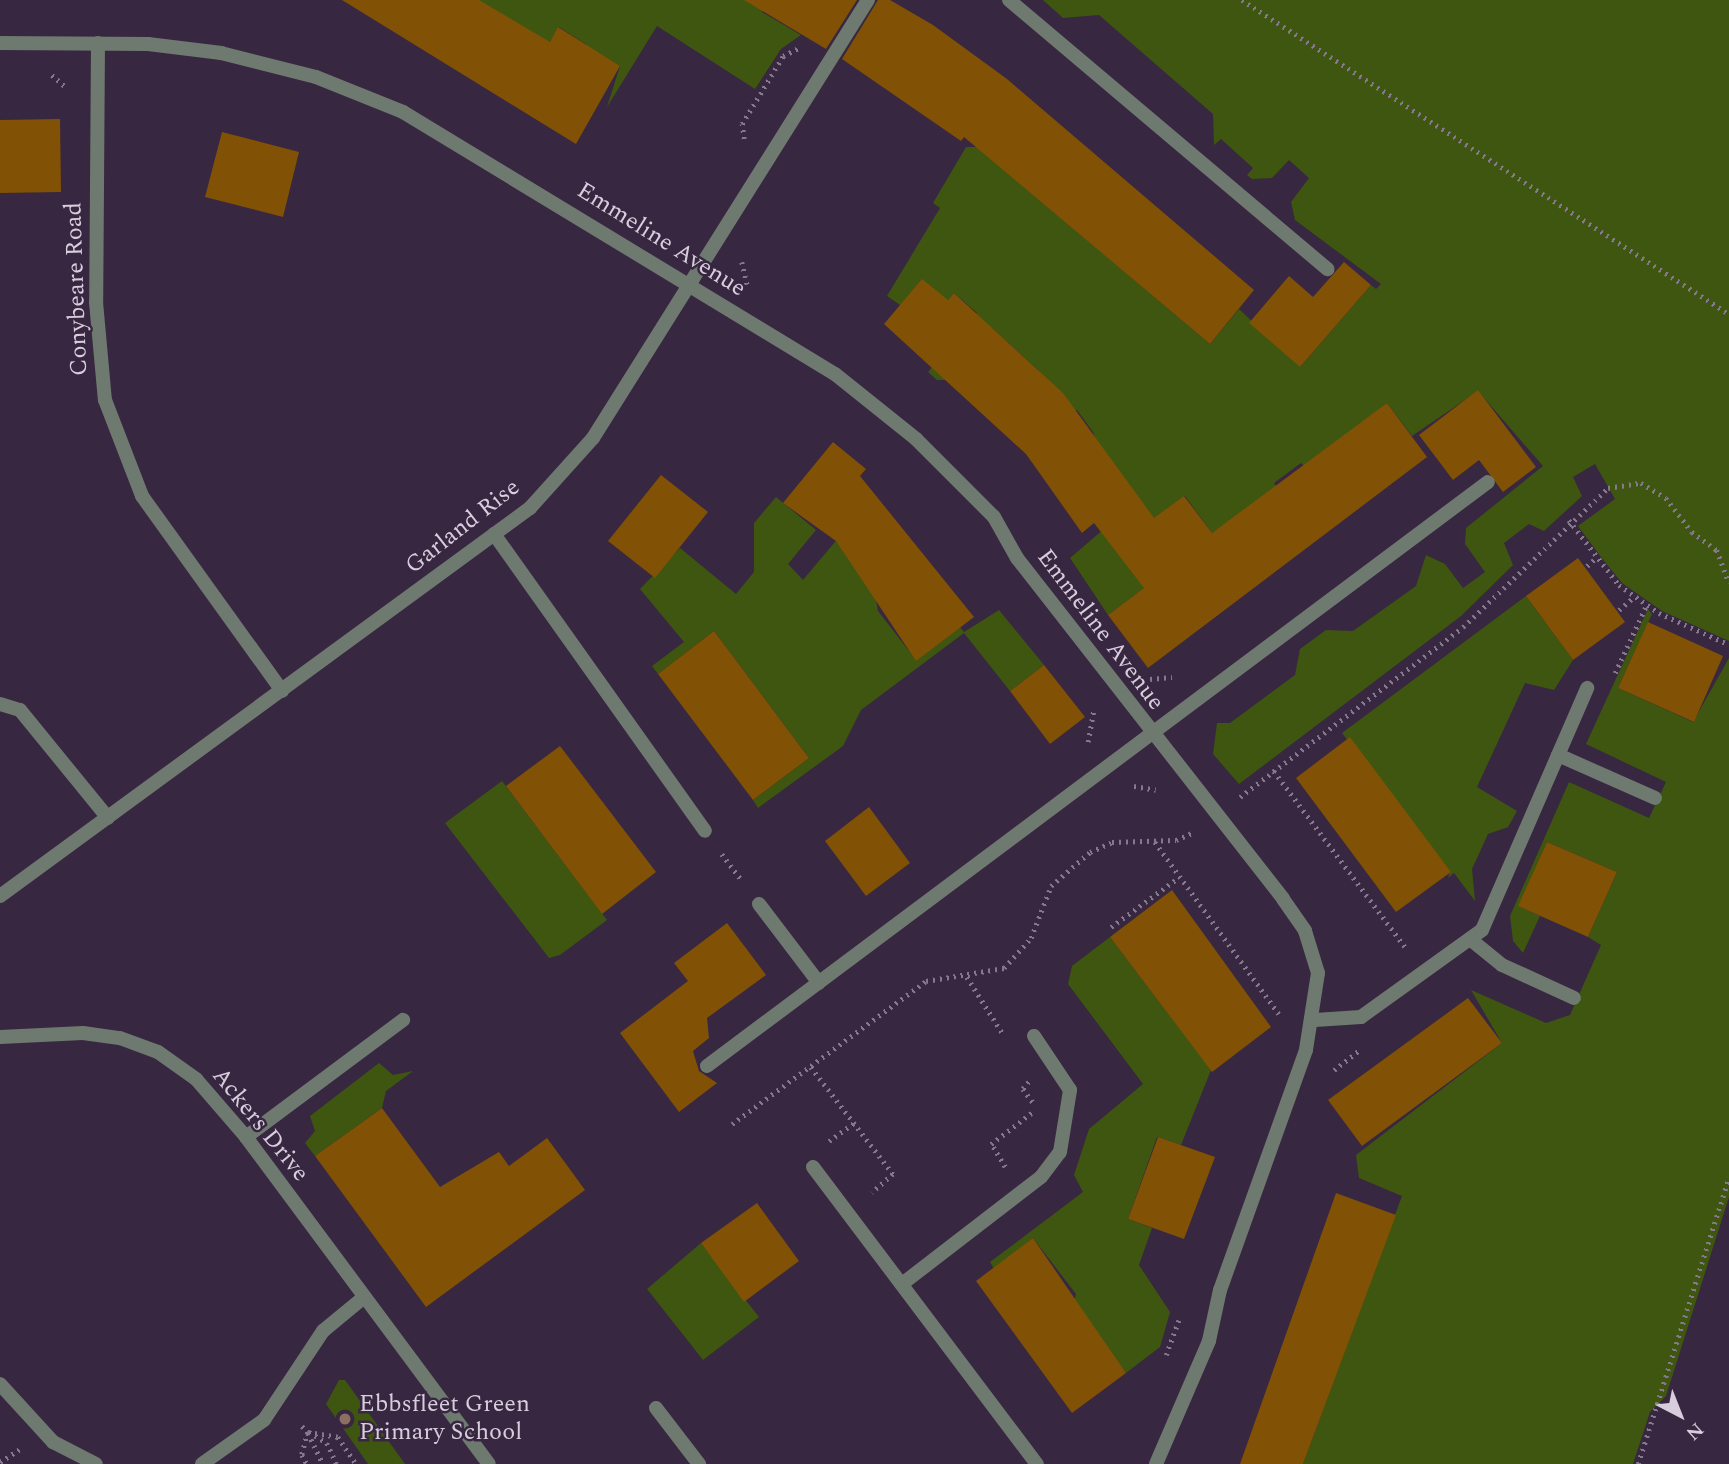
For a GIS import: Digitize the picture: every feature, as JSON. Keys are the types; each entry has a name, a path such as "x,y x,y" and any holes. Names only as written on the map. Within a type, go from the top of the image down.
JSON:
{"street":[{"name":"Garland Rise","path":"0,896 530,508 593,438 692,284 867,0"},
{"path":"1009,0 1327,269"},
{"name":"Emmeline Avenue","path":"0,43 98,43 221,53 358,93 433,128 692,284 874,403 979,500 1151,733 1217,814 1305,931 1318,973 1315,1020 1306,1050 1220,1290 1209,1341 1156,1464"},
{"name":"Conybeare Road","path":"98,43 96,302 105,400 146,503 282,691"},
{"path":"707,1066 1109,763 1489,482"},
{"path":"494,534 705,831"},
{"path":"1315,1020 1353,1021 1425,974 1482,930 1587,688"},
{"path":"0,705 20,710 108,818"},
{"path":"1558,755 1655,798"},
{"path":"759,904 818,983"},
{"path":"1470,939 1502,965 1574,998"},
{"path":"246,1137 403,1020"},
{"name":"Ackers Drive","path":"0,1037 83,1033 148,1048 205,1088 246,1137 363,1298 489,1464"},
{"path":"902,1284 1024,1191 1060,1152 1071,1115 1068,1085 1034,1036"},
{"path":"813,1167 1037,1464"},
{"path":"202,1464 264,1420 323,1331 363,1298"},
{"path":"0,1384 53,1442 96,1464"},
{"path":"656,1408 699,1464"}],"path":[{"path":"1242,0 1729,314"},
{"path":"45,71 71,94"},
{"path":"1217,814 1462,627 1569,520 1608,488 1641,483 1666,498 1692,532 1717,550 1729,583"},
{"path":"1569,520 1597,557 1636,596 1728,644"},
{"path":"1587,566 1597,557"},
{"path":"1619,610 1636,596"},
{"path":"1609,680 1647,604"},
{"path":"1169,678 1189,704"},
{"path":"1081,751 1090,737 1093,699"},
{"path":"1090,737 1126,786 1166,796"},
{"path":"1274,771 1425,974"},
{"path":"1235,788 1241,795"},
{"path":"732,1124 926,981 1004,968 1031,939 1051,886 1090,852 1112,842 1155,842 1185,838 1197,829 1191,822"},
{"path":"705,831 759,904"},
{"path":"1155,842 1178,878 1326,1076 1367,1045"},
{"path":"1111,927 1178,878"},
{"path":"811,1067 893,1174 847,1212"},
{"path":"1024,1191 991,1144 1068,1085"},
{"path":"1638,1464 1729,1177"},
{"path":"302,1426 327,1443 337,1464"},
{"path":"307,1464 302,1454 308,1432"},
{"path":"308,1432 323,1464"},
{"path":"308,1432 338,1437 356,1464"}],"green space":[{"path":"448,0 756,0 766,5 762,12 801,35 781,49 755,89 657,26 607,107 620,66 592,49 579,58 587,45 559,27 550,42"},
{"path":"1043,0 1729,0 1729,641 1662,611 1622,583 1601,557 1578,526 1615,499 1595,464 1573,477 1582,496 1544,531 1529,524 1504,543 1513,565 1461,616 1239,784 1213,754 1217,723 1230,723 1295,675 1300,649 1326,630 1353,631 1416,586 1426,555 1445,564 1463,588 1485,572 1465,544 1466,528 1543,466 1478,391 1412,436 1387,403 1307,469 1301,463 1274,483 1279,490 1212,533 1185,496 1167,509 1147,586 1108,615 1070,558 1118,517 1093,432 1077,410 1068,416 1038,370 992,328 945,380 937,380 928,372 977,313 954,293 948,300 900,305 887,296 940,208 933,203 966,147 977,147 1210,344 1239,309 1300,367 1371,285 1376,289 1381,284 1295,220 1291,202 1309,178 1289,160 1272,178 1252,179 1247,175 1253,168 1221,139 1214,145 1213,114 1099,15 1063,18"},
{"path":"776,497 816,530 788,564 803,580 860,512 878,611 916,660 960,627 964,632 999,610 1044,665 1010,691 964,633 861,710 843,746 758,808 753,800 809,758 714,631 658,674 652,666 684,642 640,589 680,548 736,594 754,572 754,523"},
{"path":"1526,596 1573,660 1554,690 1525,683 1477,787 1517,811 1508,827 1488,834 1472,869 1475,901 1454,873 1448,878 1450,871 1342,733"},
{"path":"1648,609 1652,614 1618,688 1693,722 1729,658 1729,1197 1666,1396 1650,1412 1633,1464 1303,1464 1402,1196 1359,1178 1356,1155 1502,1043 1471,990 1546,1023 1570,1015 1601,945 1588,937 1617,872 1547,842 1519,906 1540,916 1523,953 1513,941 1510,916 1569,782 1649,818 1666,782 1586,744"},
{"path":"502,781 607,920 560,955 549,958 445,823"},
{"path":"1110,937 1211,1070 1181,1145 1157,1137 1128,1219 1152,1228 1139,1265 1170,1312 1160,1347 1126,1373 1073,1305 1076,1294 1033,1238 994,1269 990,1262 1083,1192 1074,1175 1089,1129 1143,1084 1068,984 1072,966"},
{"path":"379,1063 393,1075 413,1071 386,1091 382,1108 315,1156 305,1143 315,1131 310,1116"},
{"path":"701,1243 759,1317 703,1360 647,1289"},
{"path":"339,1380 345,1380 405,1464 368,1464 326,1404"}],"building":[{"path":"342,0 479,0 550,42 558,27 620,66 576,144"},
{"path":"744,0 857,0 826,49"},
{"path":"878,0 890,0 933,25 1007,79 1254,290 1210,344 964,137 961,141 842,59"},
{"path":"60,119 61,192 0,193 0,120"},
{"path":"222,132 299,152 283,217 205,197"},
{"path":"1344,262 1371,285 1300,367 1249,323 1289,276 1313,297"},
{"path":"922,279 948,300 954,293 1063,393 1154,518 1184,496 1212,533 1387,403 1427,457 1148,668 1108,615 1144,588 1094,523 1082,533 1026,454 884,324"},
{"path":"1478,390 1536,467 1503,492 1479,460 1453,480 1419,435"},
{"path":"833,442 866,469 860,476 974,617 916,661 836,541 783,503"},
{"path":"661,475 708,512 655,578 608,541"},
{"path":"1578,558 1625,622 1573,660 1526,596"},
{"path":"1648,622 1723,656 1694,722 1618,688"},
{"path":"714,631 809,758 753,800 658,674"},
{"path":"1044,665 1085,717 1050,744 1010,691"},
{"path":"1350,737 1451,872 1396,912 1296,778"},
{"path":"560,746 656,872 602,914 506,786"},
{"path":"869,807 910,863 866,896 825,841"},
{"path":"1547,842 1617,872 1588,937 1518,906"},
{"path":"1172,890 1271,1027 1212,1072 1110,937"},
{"path":"727,923 766,975 707,1018 709,1038 693,1051 699,1071 717,1083 679,1112 620,1033 688,981 674,963"},
{"path":"1468,998 1502,1043 1362,1146 1328,1100"},
{"path":"382,1108 440,1187 499,1152 509,1166 547,1138 585,1190 426,1307 315,1156"},
{"path":"1158,1137 1215,1157 1184,1239 1128,1219"},
{"path":"1336,1193 1396,1215 1303,1464 1240,1464"},
{"path":"757,1203 799,1261 744,1302 701,1243"},
{"path":"1033,1238 1126,1373 1072,1413 976,1281"}],"place":[{"name":"Ebbsfleet Green Primary School","path":"345,1419"}]}
